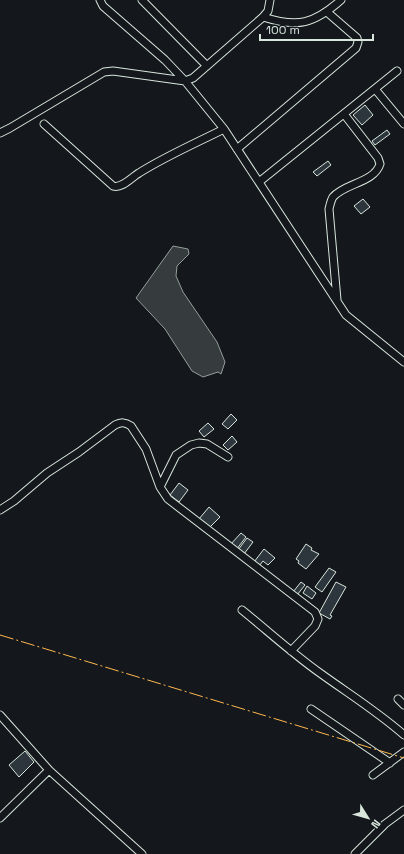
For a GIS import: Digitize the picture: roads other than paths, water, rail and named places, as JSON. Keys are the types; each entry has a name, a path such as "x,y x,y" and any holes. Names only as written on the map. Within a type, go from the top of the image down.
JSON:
{"street":[{"path":"100,0 103,6 165,60 185,80 224,129 337,301 351,319 404,362"},
{"path":"142,0 207,66"},
{"path":"0,133 104,72 113,71 185,80 193,78 263,17 268,11 270,0"},
{"path":"263,17 286,23 295,23 314,19 327,12 342,0"},
{"path":"237,149 356,48 358,42 357,38 327,12"},
{"path":"259,182 397,72"},
{"path":"374,90 404,124"},
{"path":"337,301 329,209 331,201 333,197 342,190 375,172 380,164 378,158 344,114"},
{"path":"44,124 113,186 116,187 121,186 139,173 224,129"},
{"path":"0,510 14,501 47,473 120,423 131,426 146,449 164,495 174,505 315,612 318,619 315,626 291,651"},
{"path":"160,487 176,455 191,445 199,443 206,444 228,457"},
{"path":"242,610 291,651 321,674 382,716 404,735"},
{"path":"312,710 390,763"},
{"path":"0,715 49,770 113,830 142,854"},
{"path":"373,775 404,752"},
{"path":"0,818 49,770"},
{"path":"355,854 385,824 404,810"}]}
